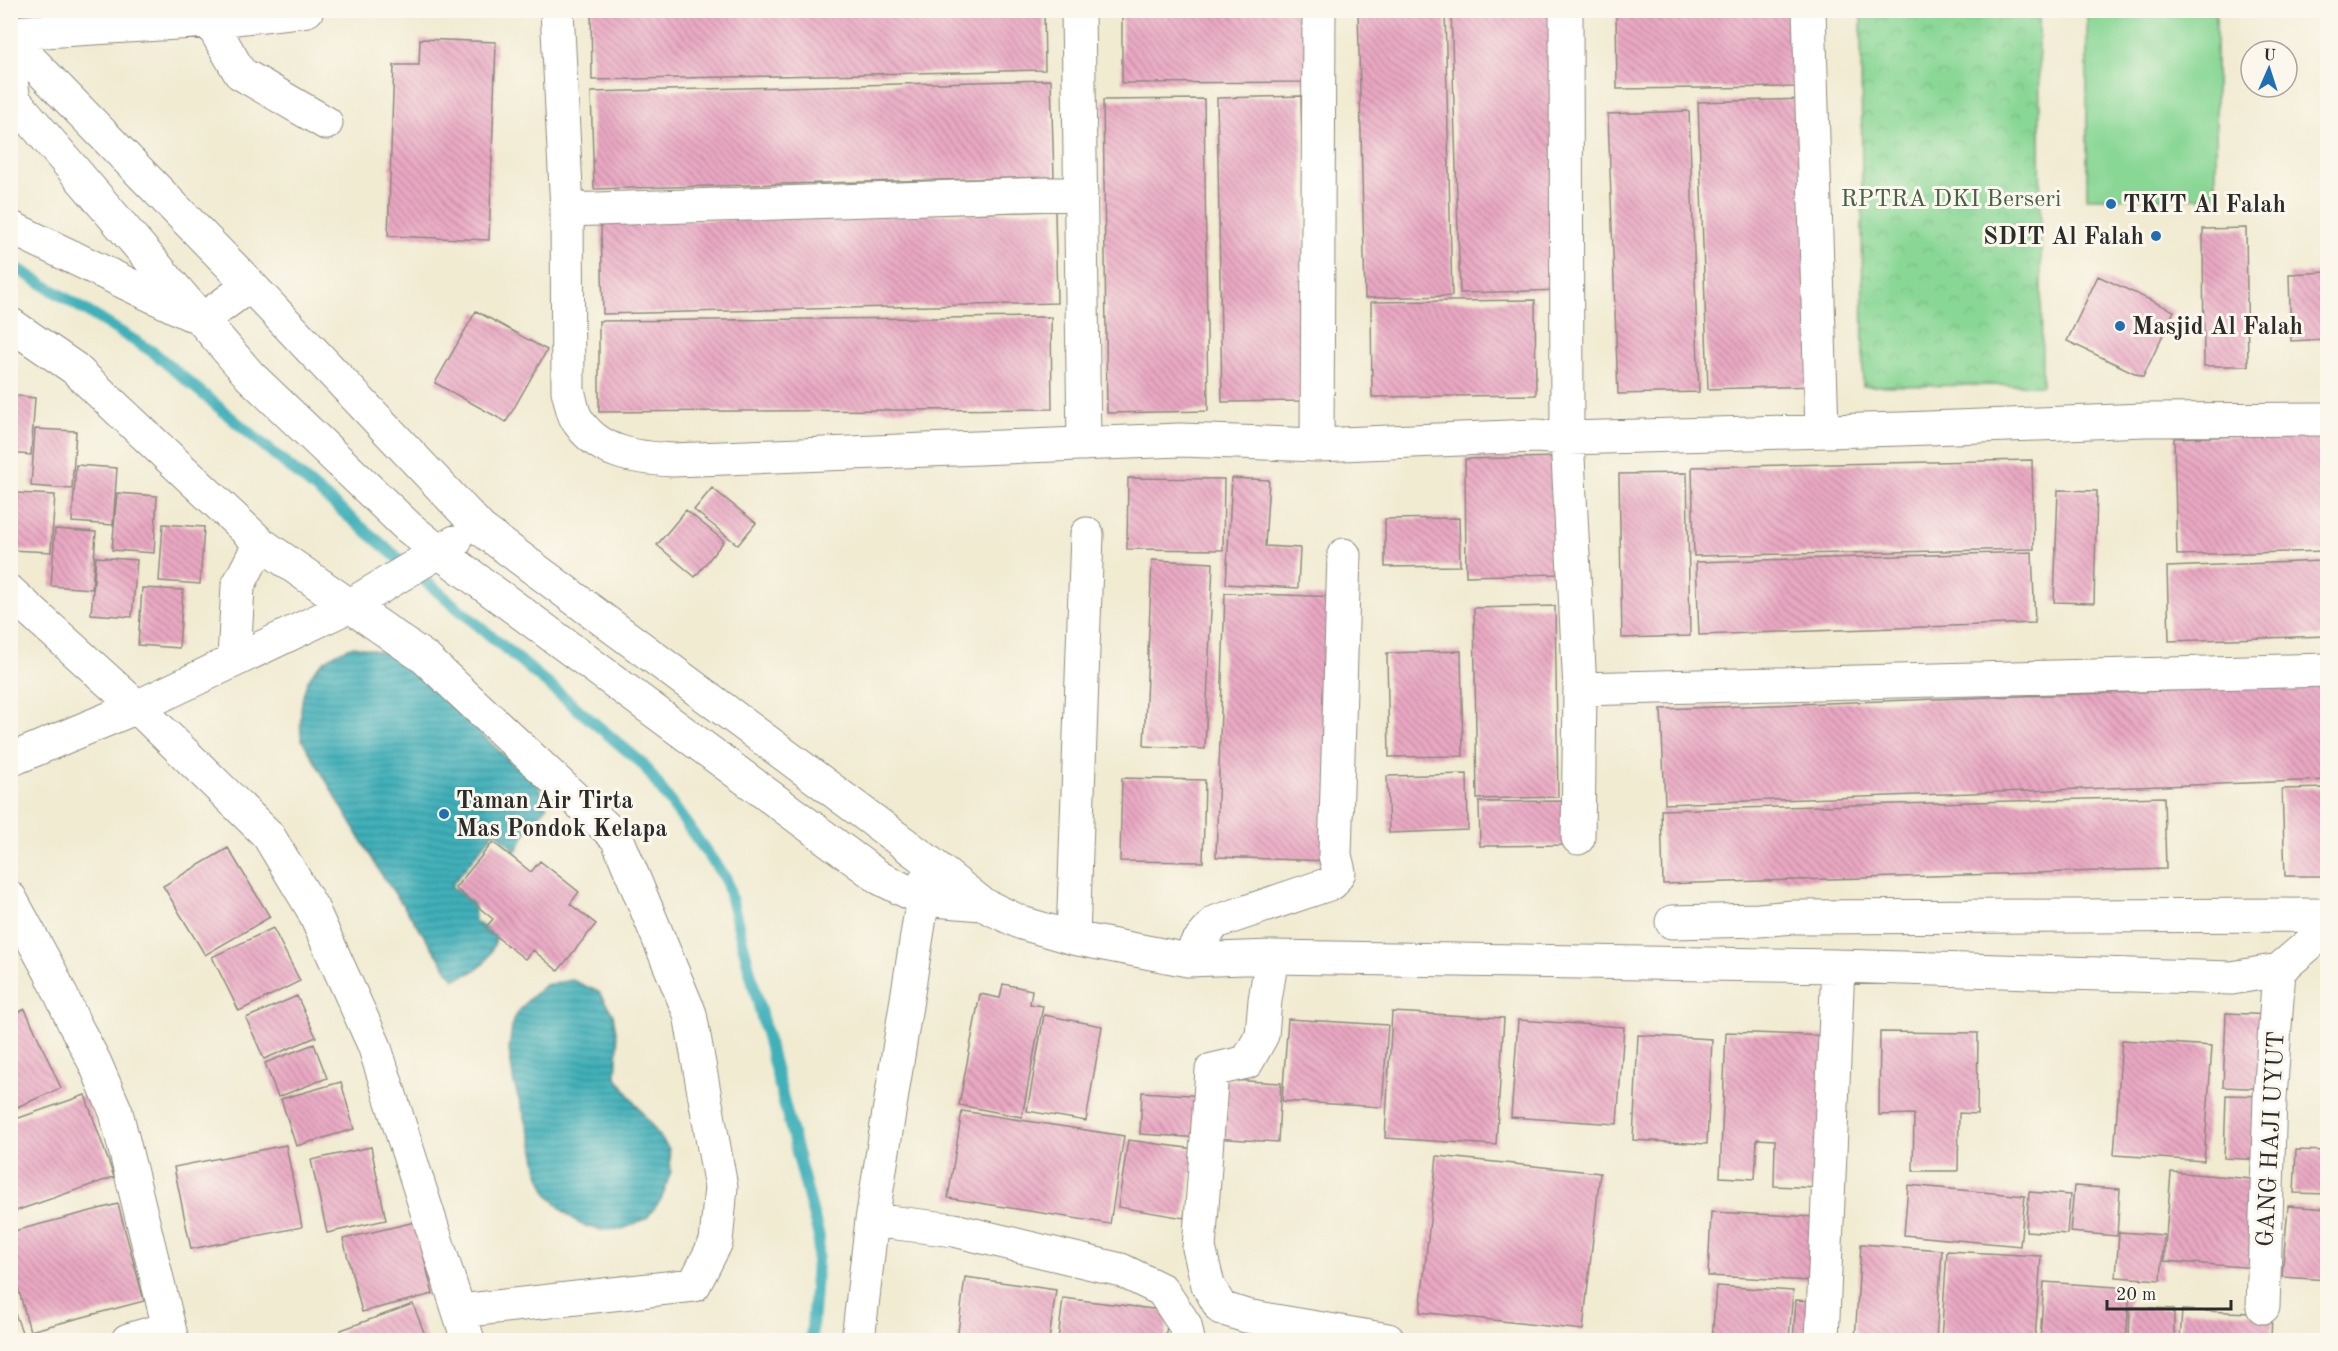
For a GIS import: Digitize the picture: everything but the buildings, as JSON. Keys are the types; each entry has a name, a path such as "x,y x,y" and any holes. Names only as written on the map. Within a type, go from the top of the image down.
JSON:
{"street":[{"path":"10,33 210,21 307,10"},
{"path":"557,10 567,210 568,391 576,418 590,435 612,451 641,458 673,460 1180,440 1317,445 1535,436 1567,438 2145,420 2328,419"},
{"path":"1078,10 1084,444"},
{"path":"1317,445 1319,10"},
{"path":"1566,10 1567,438 1580,688 1578,838"},
{"path":"1809,10 1821,430"},
{"path":"210,21 240,73 326,123"},
{"path":"10,39 250,285 481,529 929,862 982,904 1022,922 1073,938 1188,960 1272,957 1838,966 2232,978 2279,970 2328,928"},
{"path":"10,74 14,100 250,376 407,526 430,556 880,878 922,899 982,904"},
{"path":"567,210 1081,193"},
{"path":"10,227 202,320"},
{"path":"202,320 250,285"},
{"path":"10,324 74,368 260,543 426,658 617,838 690,1014 721,1187 716,1242 694,1285 464,1326 374,1045 312,908 268,835 137,707 10,592"},
{"path":"10,760 137,707 349,606 430,556 481,529"},
{"path":"1073,938 1087,534"},
{"path":"234,659 238,586 260,543"},
{"path":"1188,960 1216,922 1332,883 1339,872 1335,855 1344,555"},
{"path":"1580,688 2328,670"},
{"path":"858,1341 872,1220 929,862"},
{"path":"10,898 32,936 95,1063 116,1112 170,1334 128,1341"},
{"path":"1672,922 1805,917 2328,915"},
{"path":"1272,957 1262,1035 1247,1062 1212,1070 1199,1248 1208,1285 1221,1308 1246,1316 1388,1341"},
{"path":"1822,1341 1838,966"},
{"name":"GANG HAJI UYUT","path":"2263,1307 2270,1098 2279,970"},
{"path":"872,1220 954,1230 1121,1270 1162,1290 1185,1325 1188,1341"}],"green space":[{"name":"RPTRA DKI Berseri","path":"1861,11 2039,11 2042,385 1863,386"},
{"path":"2087,12 2216,12 2216,198 2087,198"}],"water":[{"name":"Taman Air Tirta Mas Pondok Kelapa","path":"354,646 400,656 515,766 526,765 537,782 547,807 532,822 516,851 495,831 451,886 474,904 475,921 497,937 490,954 482,965 471,973 454,979 380,872 301,738 301,706 308,680 325,660"},
{"path":"572,980 599,992 613,1014 618,1043 616,1077 669,1149 671,1171 662,1198 647,1218 623,1229 599,1230 580,1224 548,1195 538,1171 532,1139 514,1084 509,1050 513,1019 527,1001 545,985"}],"waterway":[{"path":"10,264 153,352 643,764 726,879 819,1237 811,1340"}],"place":[{"name":"TKIT Al Falah","path":"2111,204"},
{"name":"SDIT Al Falah","path":"2156,236"},
{"name":"Masjid Al Falah","path":"2120,326"},
{"name":"Taman Air Tirta Mas Pondok Kelapa","path":"444,814"}]}
